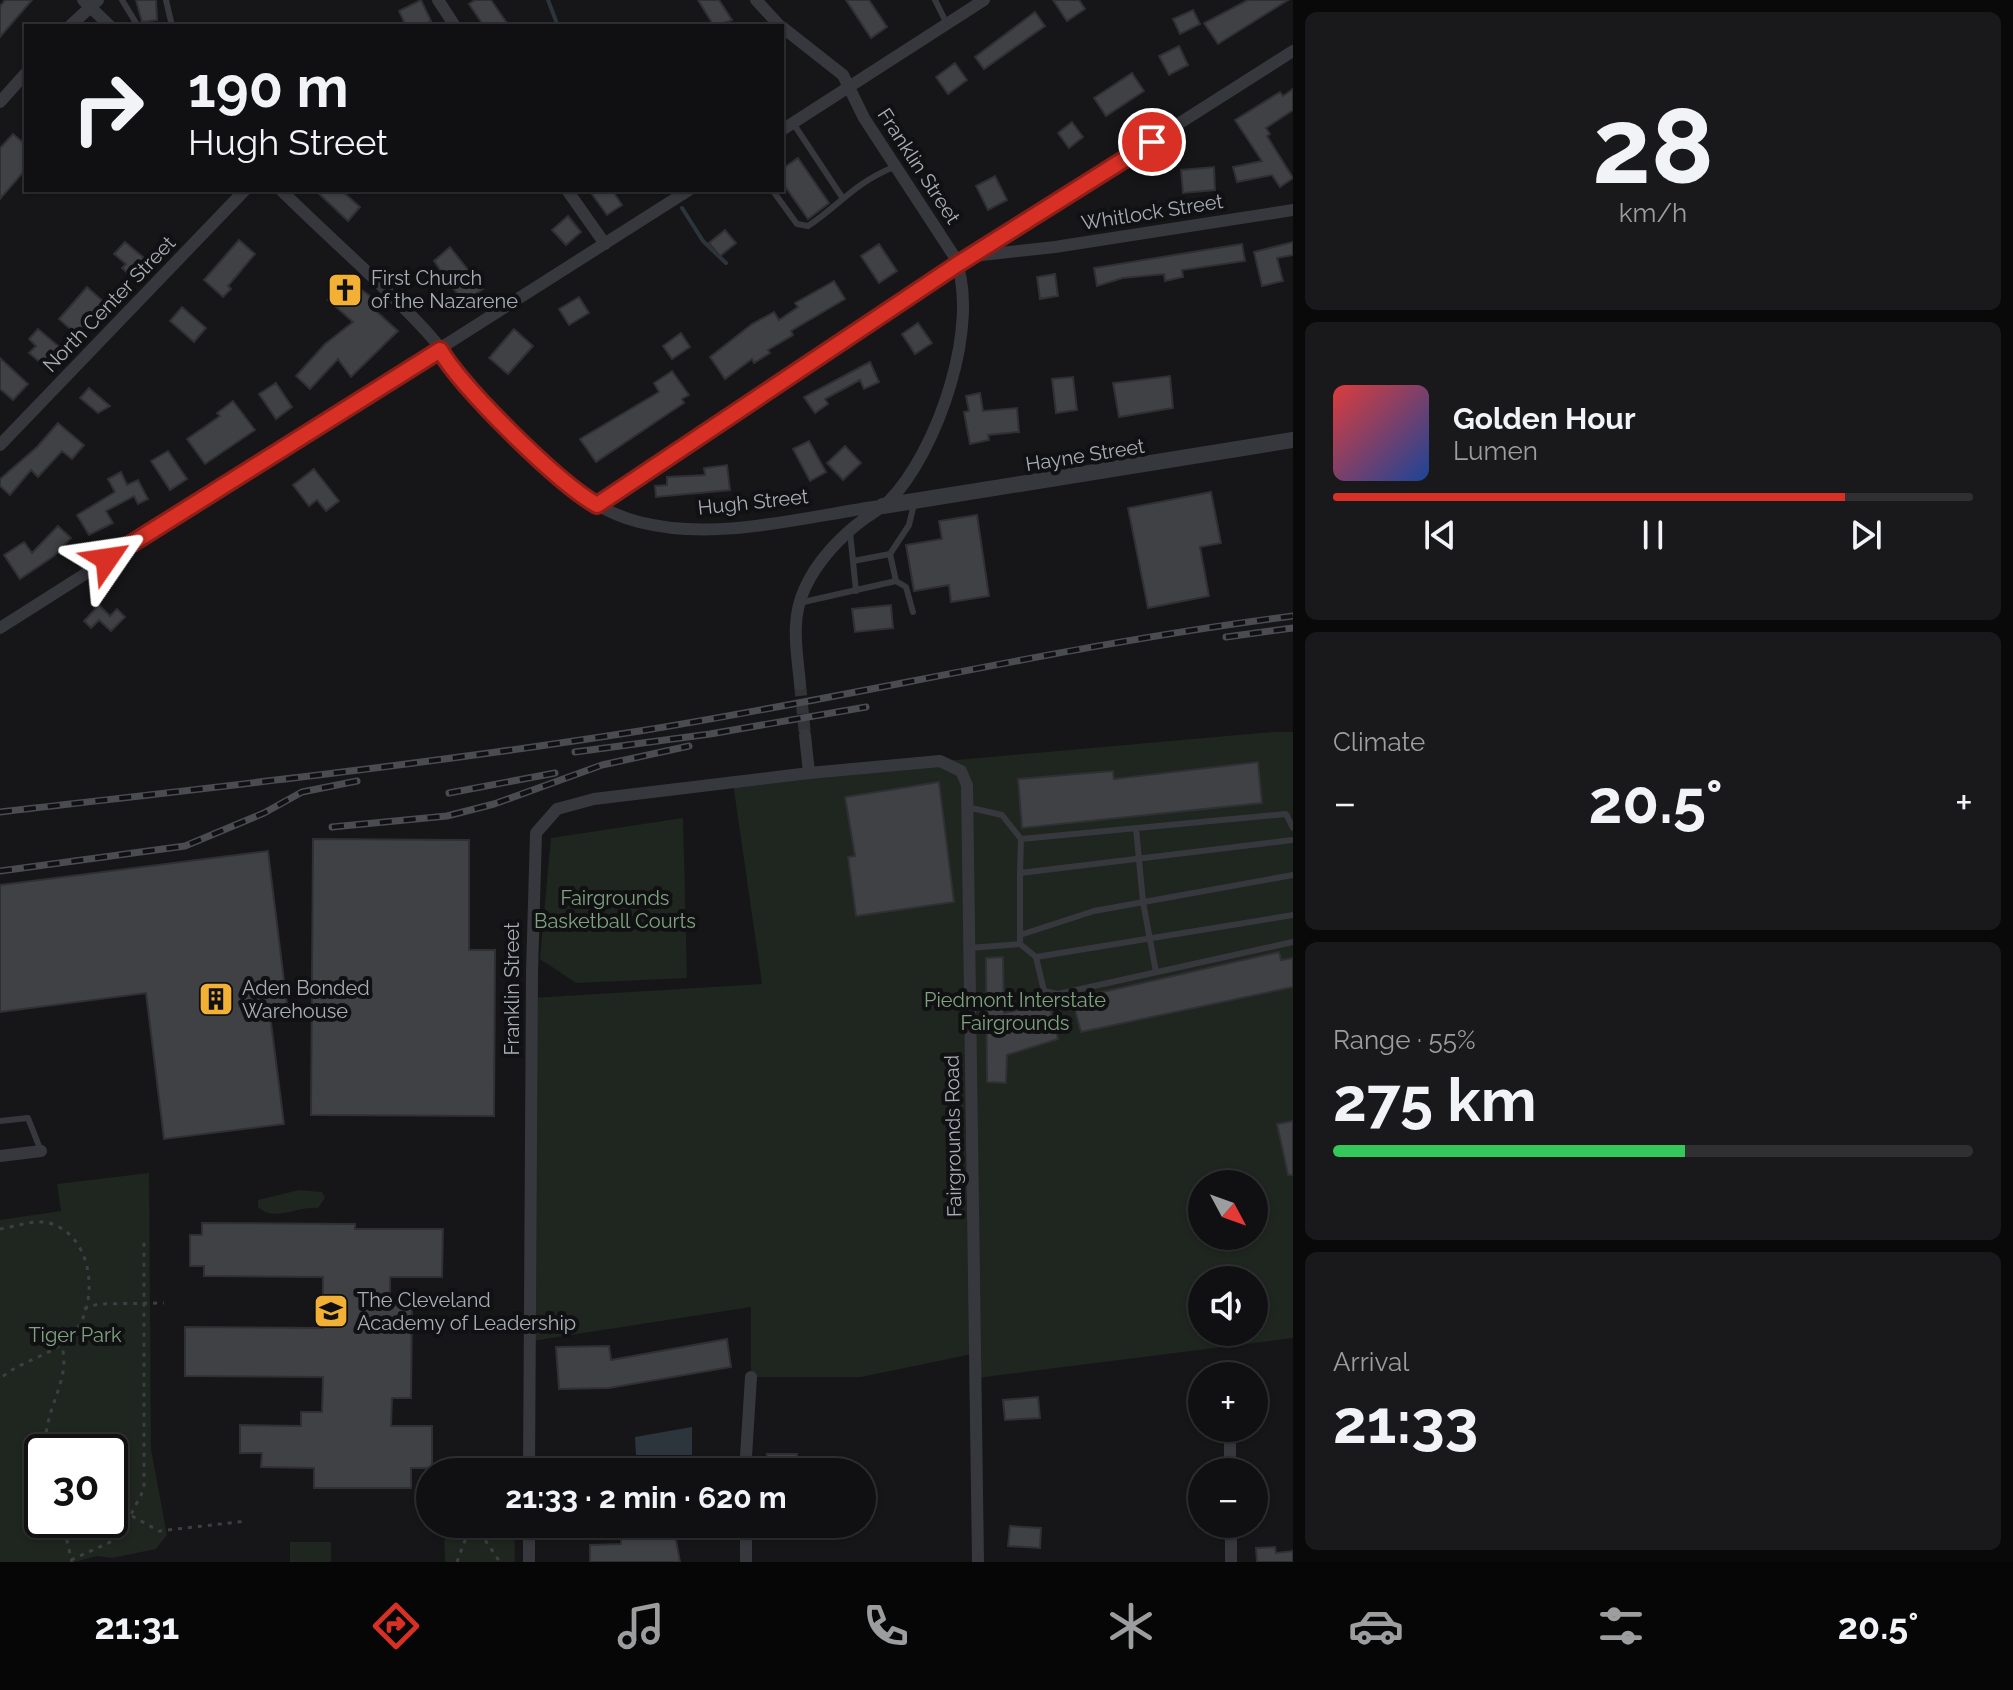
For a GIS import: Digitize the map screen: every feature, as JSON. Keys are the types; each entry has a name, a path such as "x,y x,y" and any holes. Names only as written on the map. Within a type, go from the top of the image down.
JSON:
{"street":[{"path":"438,0 454,24"},
{"name":"Franklin Street","path":"756,0 778,24"},
{"path":"788,127 984,0"},
{"path":"72,24 90,2 108,24"},
{"name":"Franklin Street","path":"784,29 839,71 894,167 958,264 962,282 960,330 947,402 926,452 883,506 850,532 816,567 799,603 795,624 800,684"},
{"path":"597,505 970,256 1293,51"},
{"path":"0,102 24,75"},
{"name":"North Center Street","path":"0,445 243,192"},
{"name":"Hugh Street","path":"283,192 423,328 496,415 568,485 597,505 639,522 692,529 883,506"},
{"path":"568,192 605,244"},
{"path":"0,628 686,192"},
{"name":"Whitlock Street","path":"970,256 1055,247 1293,210"},
{"name":"Hayne Street","path":"883,506 1293,440"},
{"path":"805,735 809,773"},
{"name":"Fairgrounds Road","path":"809,773 915,762 948,762 965,777 978,1562"},
{"name":"Franklin Street","path":"529,1458 532,972 536,833 557,809 594,799 809,773"},
{"path":"0,1156 41,1151"},
{"path":"746,1458 751,1377"},
{"path":"529,1538 529,1562"},
{"path":"746,1538 746,1562"},
{"path":"1231,1538 1231,1562"}],"lane":[{"path":"122,0 135,24"},
{"path":"166,0 172,24"},
{"path":"935,0 947,24"},
{"path":"788,127 842,197"},
{"path":"774,192 797,224 808,226 837,207 842,197 868,178 894,167"},
{"path":"896,581 890,554 909,525 915,501"},
{"path":"850,532 856,591"},
{"path":"853,561 890,554"},
{"path":"799,603 896,581 906,587 913,612"},
{"path":"967,807 1002,815 1021,839 1020,944"},
{"path":"1021,839 1286,814 1293,828"},
{"path":"1136,828 1143,902 1156,972"},
{"path":"1020,873 1293,840"},
{"path":"1020,935 1094,911 1293,875"},
{"path":"1036,957 1293,915"},
{"path":"969,948 1020,944 1036,957 1044,991 1058,994 1293,942"},
{"path":"0,1121 28,1118 41,1151"}],"path":[{"path":"0,1229 46,1222 63,1229 87,1263 91,1289 74,1333 0,1379"},
{"path":"66,1538 71,1561 119,1538 144,1489 144,1239"},
{"path":"84,1309 98,1304 164,1303"},
{"path":"49,1434 51,1413 66,1368 61,1343"},
{"path":"132,1516 159,1531 247,1521"},
{"path":"457,1562 466,1538"},
{"path":"485,1540 500,1562"}],"green space":[{"name":"Piedmont Interstate Fairgrounds","path":"1293,732 1293,1338 1268,1341 1268,1266 1188,1266 1188,1346 1230,1346 977,1378 977,1353 861,1377 751,1377 751,1307 532,1341 532,998 762,984 733,783 809,773"},
{"name":"Fairgrounds Basketball Courts","path":"683,818 687,978 576,983 540,959 551,838"},
{"name":"Tiger Park","path":"149,1173 151,1449 167,1535 156,1549 112,1558 97,1556 75,1562 0,1562 0,1220 61,1211 57,1184"},
{"path":"299,1190 322,1192 325,1198 318,1208 279,1214 265,1212 258,1207 258,1200"},
{"path":"444,1538 514,1538 515,1562 445,1562"},
{"path":"290,1542 331,1542 331,1562 290,1562"}],"shaded area":[{"path":"692,1427 692,1455 636,1455 635,1437"}],"building":[{"path":"5,0 32,0 0,37 0,6"},
{"path":"136,0 156,0 157,20 142,22"},
{"path":"421,0 431,21 405,24 399,11"},
{"path":"475,0 491,0 508,24 483,24 469,4"},
{"path":"698,0 719,0 732,20 713,24"},
{"path":"846,0 869,0 887,27 871,38"},
{"path":"1053,0 1079,0 1085,9 1067,21"},
{"path":"1248,0 1288,0 1218,44 1204,23"},
{"path":"1193,10 1200,24 1180,34 1173,19"},
{"path":"1035,12 1045,26 984,69 975,57"},
{"path":"1179,46 1188,65 1169,75 1159,56"},
{"path":"955,63 967,80 948,94 936,77"},
{"path":"1132,73 1144,91 1106,116 1094,98"},
{"path":"1293,89 1293,110 1266,128 1270,134 1267,136 1293,178 1280,187 1272,175 1237,182 1233,167 1262,161 1235,120 1280,92 1283,96"},
{"path":"1072,122 1083,137 1069,148 1058,133"},
{"path":"13,134 24,143 24,171 0,199 0,148"},
{"path":"798,158 829,203 808,219 784,185 784,168"},
{"path":"1214,167 1215,190 1183,193 1181,170"},
{"path":"995,176 1007,200 988,210 976,186"},
{"path":"317,192 343,192 360,207 348,221"},
{"path":"590,192 613,192 622,205 607,215"},
{"path":"568,216 581,232 566,245 552,230"},
{"path":"725,230 736,243 720,256 709,243"},
{"path":"239,240 255,254 228,286 231,289 223,297 204,280"},
{"path":"125,242 149,262 134,279 122,268 126,264 114,254"},
{"path":"1293,242 1293,255 1277,258 1283,281 1262,286 1254,252"},
{"path":"879,244 897,271 879,283 861,256"},
{"path":"1242,244 1245,261 1182,270 1183,277 1165,281 1164,274 1123,278 1097,286 1094,268"},
{"path":"450,247 483,289 463,302 434,261"},
{"path":"1055,274 1058,296 1040,299 1037,277"},
{"path":"346,278 382,305 376,311 398,331 351,377 338,359 310,389 296,376 325,344 353,322 328,300"},
{"path":"834,281 845,299 791,331 793,335 768,350 770,353 754,363 752,359 725,379 710,357 752,324 774,312 779,320 798,307 795,303"},
{"path":"87,287 105,303 76,334 59,319"},
{"path":"579,297 589,313 569,325 559,309"},
{"path":"182,307 206,328 194,342 170,321"},
{"path":"918,323 932,343 915,354 902,334"},
{"path":"38,329 62,349 46,367 29,353 36,346 29,339"},
{"path":"514,329 533,346 508,374 489,358"},
{"path":"681,333 690,347 672,359 663,346"},
{"path":"0,358 28,384 13,400 0,389"},
{"path":"870,362 879,382 864,389 860,380 825,399 828,404 815,413 804,397"},
{"path":"672,371 689,395 682,399 684,403 596,462 580,439 659,392 654,383"},
{"path":"1170,376 1173,408 1119,417 1113,383"},
{"path":"1073,377 1077,410 1056,413 1052,379"},
{"path":"276,383 292,407 276,419 259,394"},
{"path":"89,388 110,406 98,413 80,398"},
{"path":"980,393 983,411 1017,408 1019,432 988,435 989,440 970,444 964,412 969,411 966,396"},
{"path":"233,401 255,430 205,464 187,439 220,416 217,413"},
{"path":"58,423 84,445 72,459 62,451 38,477 31,470 10,495 0,486 0,479 37,447"},
{"path":"809,441 826,472 810,481 793,449"},
{"path":"845,446 861,463 843,480 827,463"},
{"path":"168,451 187,479 170,490 151,461"},
{"path":"727,465 730,490 656,497 655,486 667,485 667,477 705,475 704,468"},
{"path":"314,469 339,501 326,511 317,500 309,506 293,485"},
{"path":"121,472 127,485 138,480 148,499 138,504 134,496 106,511 113,523 89,535 77,515 115,492 108,479"},
{"path":"1211,492 1221,543 1200,547 1209,596 1148,608 1128,508"},
{"path":"977,515 989,596 951,602 949,585 914,591 906,545 942,539 939,521"},
{"path":"58,526 71,538 54,556 20,579 4,555 24,542 32,553"},
{"path":"99,605 110,616 117,609 125,617 111,631 99,620 91,628 84,621"},
{"path":"891,605 893,628 855,632 852,609"},
{"path":"1258,762 1262,803 1022,828 1018,779 1113,771 1114,779"},
{"path":"939,782 954,902 856,916 848,857 855,856 845,797"},
{"path":"313,839 469,840 469,950 495,950 494,1116 311,1115"},
{"name":"Aden Bonded Warehouse","path":"268,851 287,1005 269,1007 284,1124 164,1139 146,993 0,1012 0,885"},
{"path":"1279,952 1281,960 1293,958 1293,987 1081,1032 1072,999"},
{"path":"1003,957 1004,1013 1049,1003 1058,1039 1007,1055 1006,1083 987,1082 986,958"},
{"path":"1293,1121 1293,1175 1288,1175 1277,1124"},
{"path":"202,1223 355,1224 355,1229 443,1229 442,1277 390,1277 390,1305 412,1305 411,1398 392,1398 391,1426 432,1426 432,1458 416,1458 416,1468 411,1468 411,1488 314,1488 314,1468 261,1467 262,1453 240,1453 240,1425 301,1426 301,1412 322,1412 323,1377 185,1376 185,1327 323,1328 323,1277 204,1276 204,1266 190,1266 190,1235 202,1235"},
{"path":"727,1339 731,1367 609,1388 559,1389 556,1347 609,1346 611,1360"},
{"path":"1038,1397 1040,1418 1005,1420 1003,1400"},
{"path":"767,1454 797,1454 797,1458 767,1458"},
{"path":"1010,1526 1041,1528 1040,1548 1008,1546"},
{"path":"676,1538 680,1562 590,1562 590,1545 621,1544 621,1539"},
{"path":"1275,1547 1276,1553 1293,1551 1293,1562 1257,1562 1256,1548"}],"waterway":[{"path":"548,0 557,24"},
{"path":"682,208 703,241 726,263"}],"tunnel":[{"path":"800,684 805,735"}],"railway":[{"path":"0,812 485,754 646,730 1131,640 1293,616"},
{"path":"1226,637 1293,628"},
{"path":"575,752 710,734 866,707"},
{"path":"332,827 447,816 494,804 602,765 689,746"},
{"path":"449,793 555,773"},
{"path":"0,871 185,846 264,813 302,792 357,781"}],"place":[{"name":"First Church of the Nazarene","path":"345,290"},
{"name":"Aden Bonded Warehouse","path":"216,999"},
{"name":"The Cleveland Academy of Leadership","path":"331,1311"}],"route":[{"path":"107,559 440,350 486,405 568,485 597,505 958,264 1152,142"}]}
